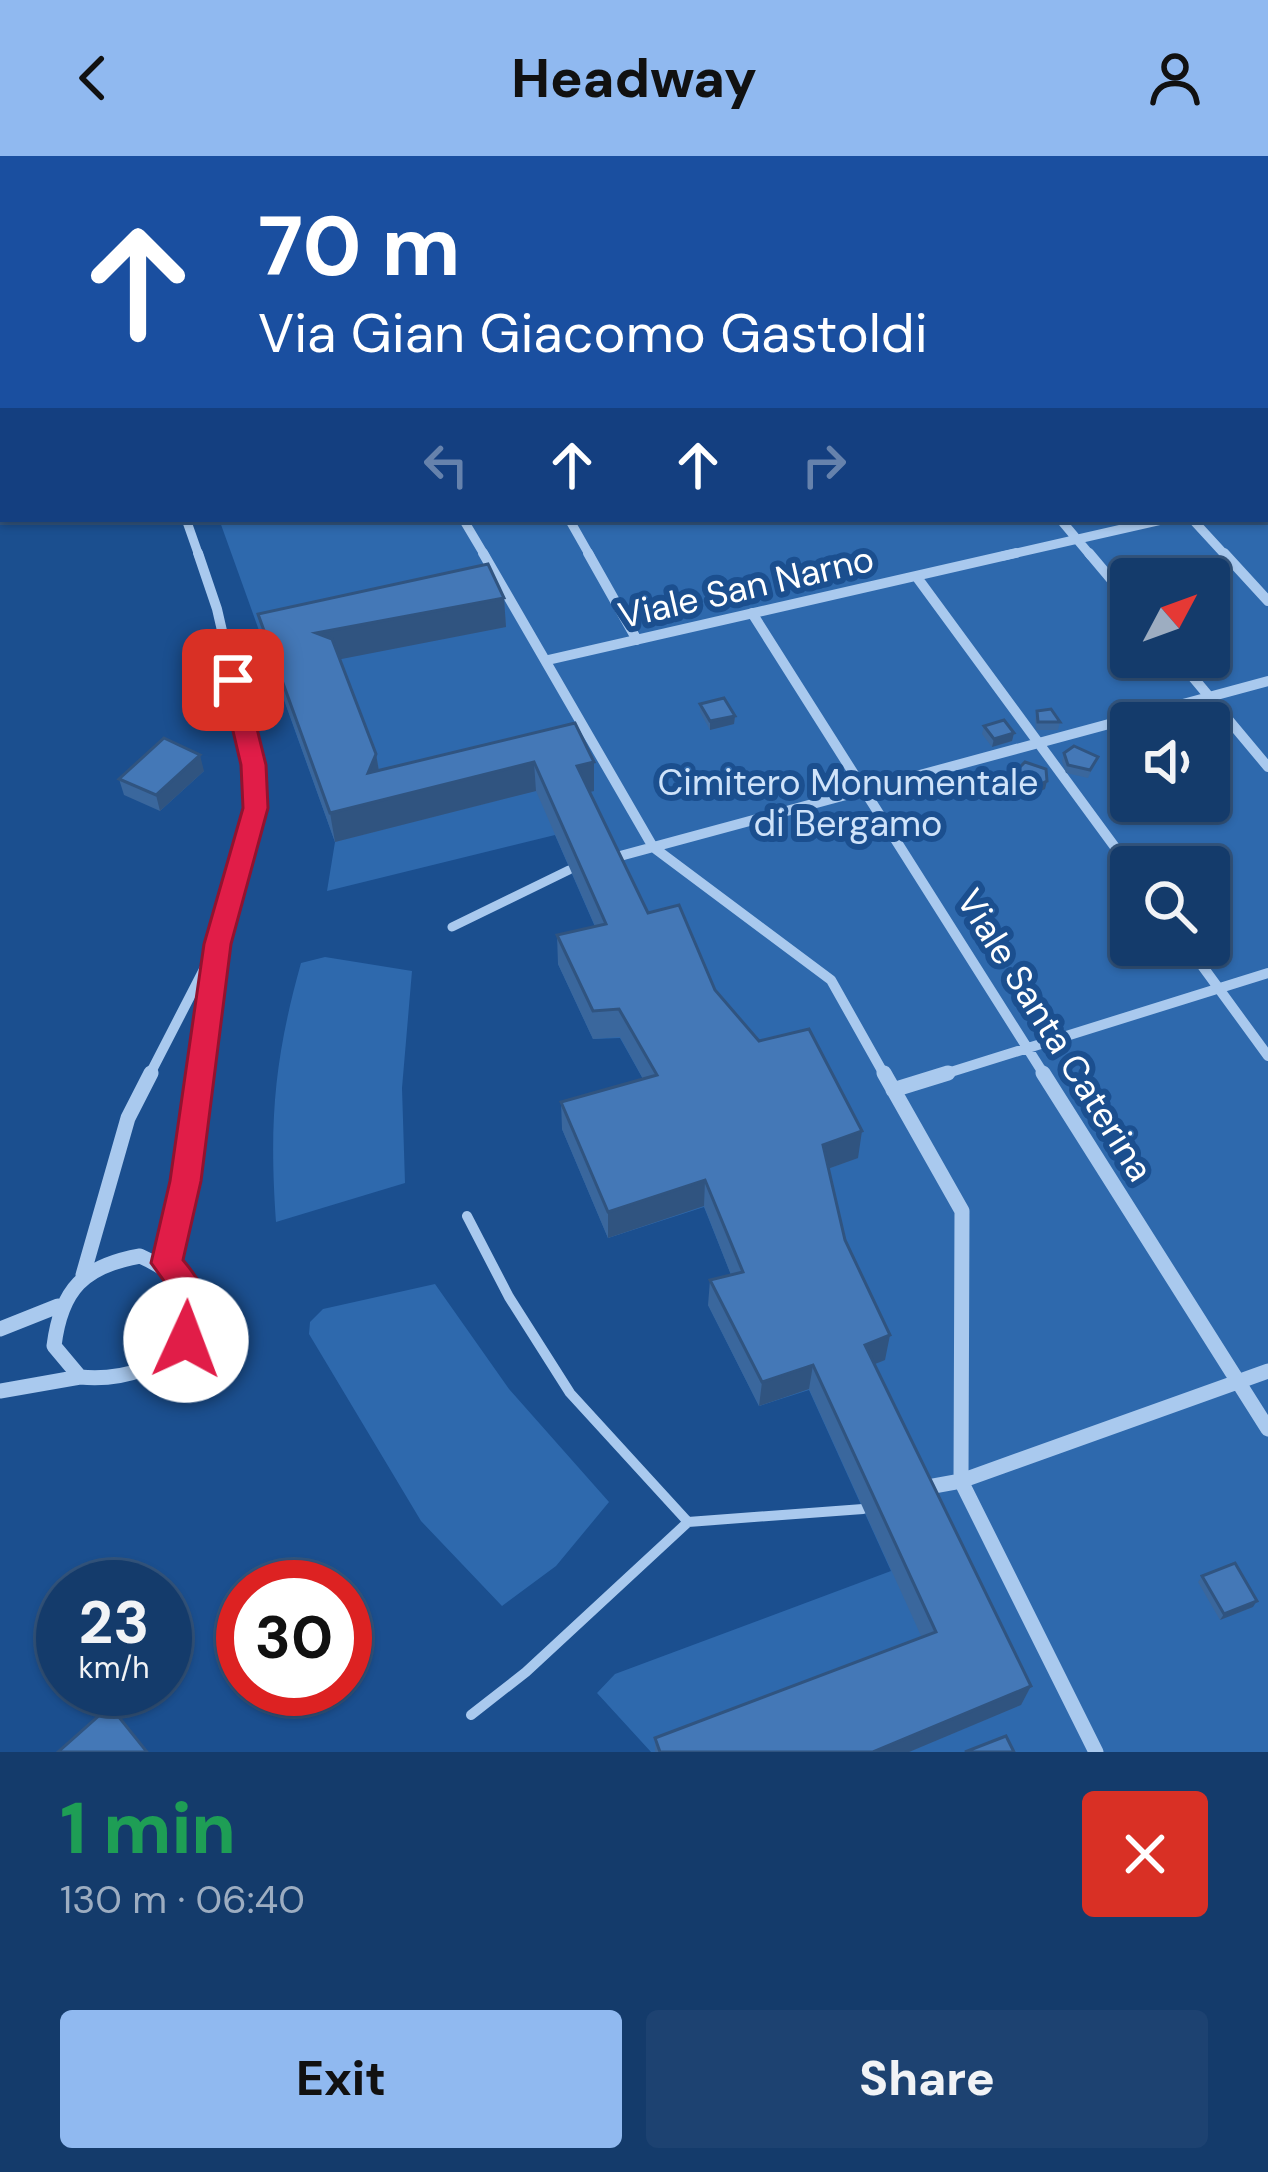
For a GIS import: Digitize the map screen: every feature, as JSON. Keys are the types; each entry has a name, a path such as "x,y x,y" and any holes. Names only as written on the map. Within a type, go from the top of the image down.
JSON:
{"street":[{"path":"0,1329 58,1306 83,1275 128,1118 218,944 256,808 253,765 217,609 187,522"},
{"path":"465,522 653,848 830,980 962,1211 961,1481 1096,1752"},
{"path":"571,522 637,640"},
{"path":"1063,522 1110,578"},
{"name":"Viale San Narno","path":"548,660 1153,522"},
{"path":"1195,522 1268,601"},
{"path":"916,576 1115,846"},
{"name":"Viale Santa Caterina","path":"752,614 1268,1429"},
{"path":"1194,678 1268,766"},
{"path":"608,859 860,787 1268,681"},
{"path":"167,1263 185,1181 218,944"},
{"path":"1203,966 1268,1056"},
{"path":"892,1090 1268,973"},
{"path":"0,1391 80,1377 123,1382 169,1361 186,1340 194,1318 194,1296 167,1263 140,1256 110,1261 83,1275"},
{"path":"58,1306 54,1346 80,1377"},
{"path":"914,1490 961,1481 1268,1371"}],"lane":[{"path":"452,927 569,870"},
{"path":"467,1216 509,1297 570,1393 688,1522"},
{"path":"471,1715 526,1672 688,1522 863,1509"}],"green space":[{"name":"Cimitero Monumentale di Bergamo","path":"220,522 1268,522 1268,1752 651,1752 597,1693 615,1674 891,1571 809,1390 759,1406 708,1305 740,1297 704,1207 608,1238 562,1129 656,1102 620,1038 593,1039 558,964 606,952 555,835 327,891 335,842"},
{"path":"325,957 412,971 402,1088 405,1183 276,1222 273,1153 279,1061 301,963"},
{"path":"435,1284 509,1389 609,1502 556,1566 502,1606 421,1521 309,1334 310,1322 323,1309"}],"building":[{"path":"488,564 504,598 316,633 332,639 376,754 368,773 575,723 594,762 577,766 648,913 679,905 715,990 759,1041 809,1029 862,1131 823,1145 845,1240 890,1335 865,1345 1031,1686 873,1752 660,1752 655,1738 936,1632 813,1365 762,1382 710,1280 743,1272 705,1180 608,1212 561,1102 657,1075 619,1009 593,1011 557,935 606,924 534,762 330,813 258,614"},
{"path":"724,698 735,716 710,721 700,704"},
{"path":"1051,709 1060,722 1038,722 1037,711"},
{"path":"1004,720 1014,733 994,739 984,726"},
{"path":"164,738 200,755 156,795 119,779"},
{"path":"1074,746 1098,757 1090,770 1068,765 1064,753"},
{"path":"1025,762 1046,769 1047,781 1034,787 1022,785 1013,774"},
{"path":"1235,1563 1257,1601 1224,1614 1202,1576"},
{"path":"99,1716 118,1716 147,1752 58,1752"},
{"path":"1006,1736 1014,1752 965,1752"}],"route":[{"path":"186,1340 194,1318 194,1296 188,1282 167,1263 185,1181 218,944 256,808 253,765 233,680"}]}
